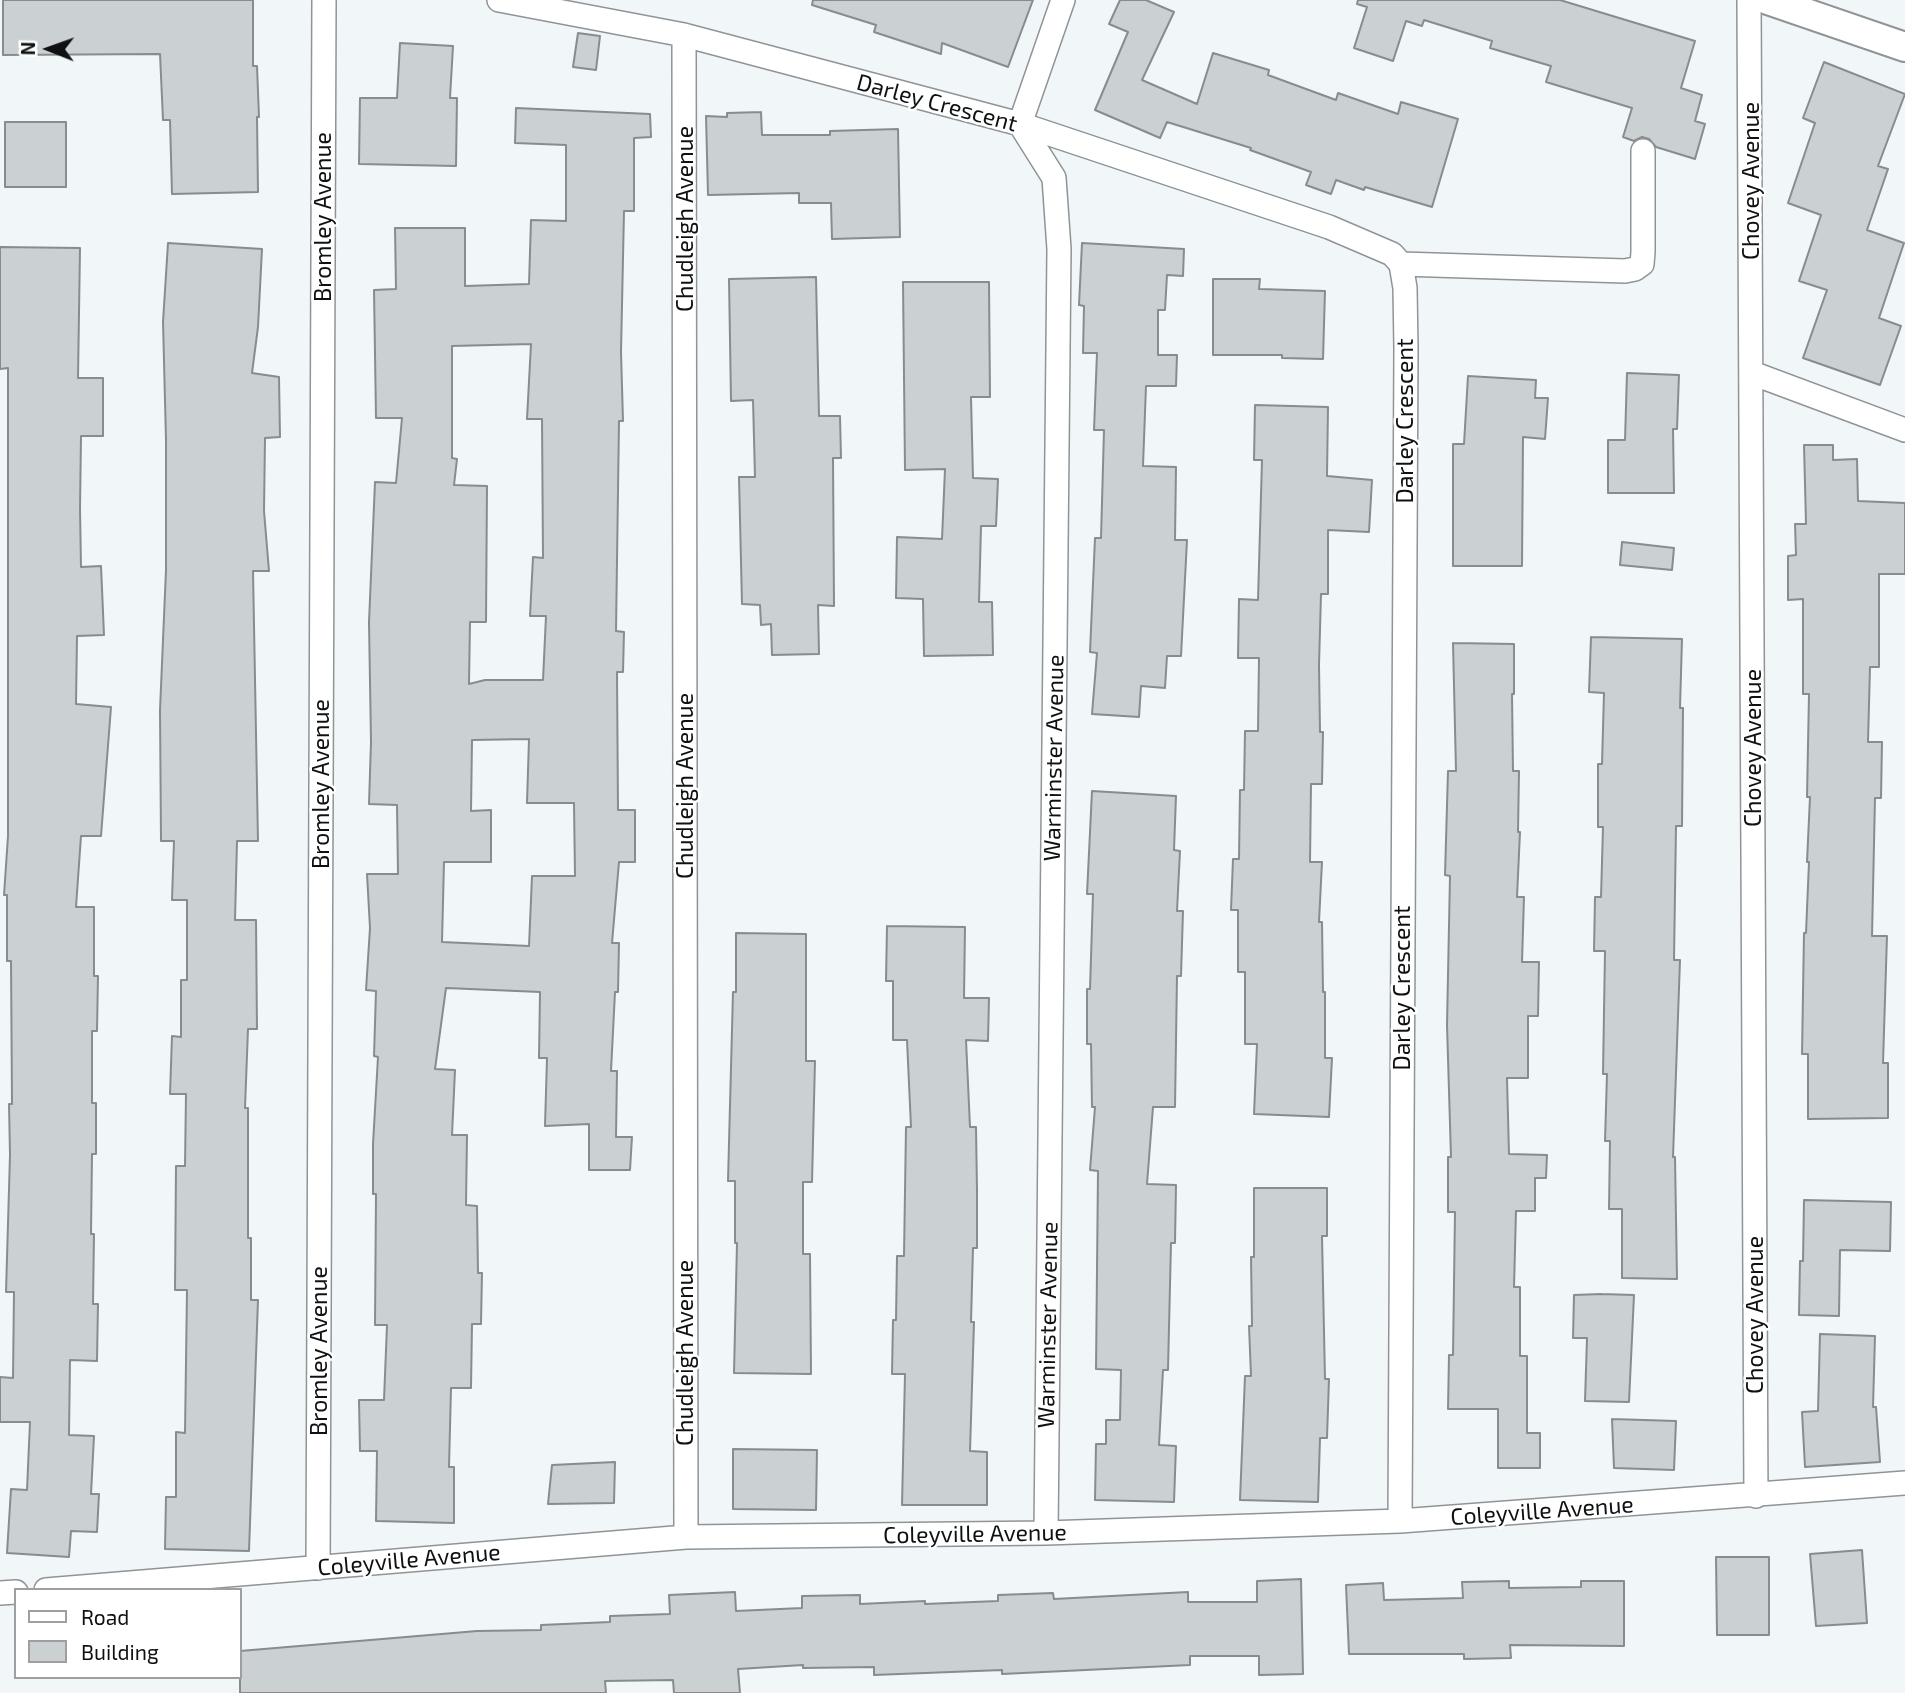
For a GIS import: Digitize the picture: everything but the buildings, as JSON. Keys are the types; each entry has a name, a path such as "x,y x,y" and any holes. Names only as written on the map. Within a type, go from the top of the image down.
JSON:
{"street":[{"name":"Bromley Avenue","path":"318,1568 324,0"},
{"name":"Darley Crescent","path":"499,0 684,36 1020,124 1329,228 1392,254 1401,264 1405,288 1406,363 1400,1521"},
{"path":"1020,124 1063,0"},
{"name":"Chovey Avenue","path":"1749,0 1756,1496"},
{"path":"1768,0 1905,47"},
{"name":"Chudleigh Avenue","path":"684,36 686,1537"},
{"name":"Warminster Avenue","path":"1020,124 1054,178 1059,249 1046,1534"},
{"path":"1401,264 1625,271 1635,269 1642,264 1643,252 1643,151"},
{"path":"1752,373 1905,430"},
{"name":"Coleyville Avenue","path":"71,1588 686,1537 1046,1534 1400,1521 1905,1483"}]}
